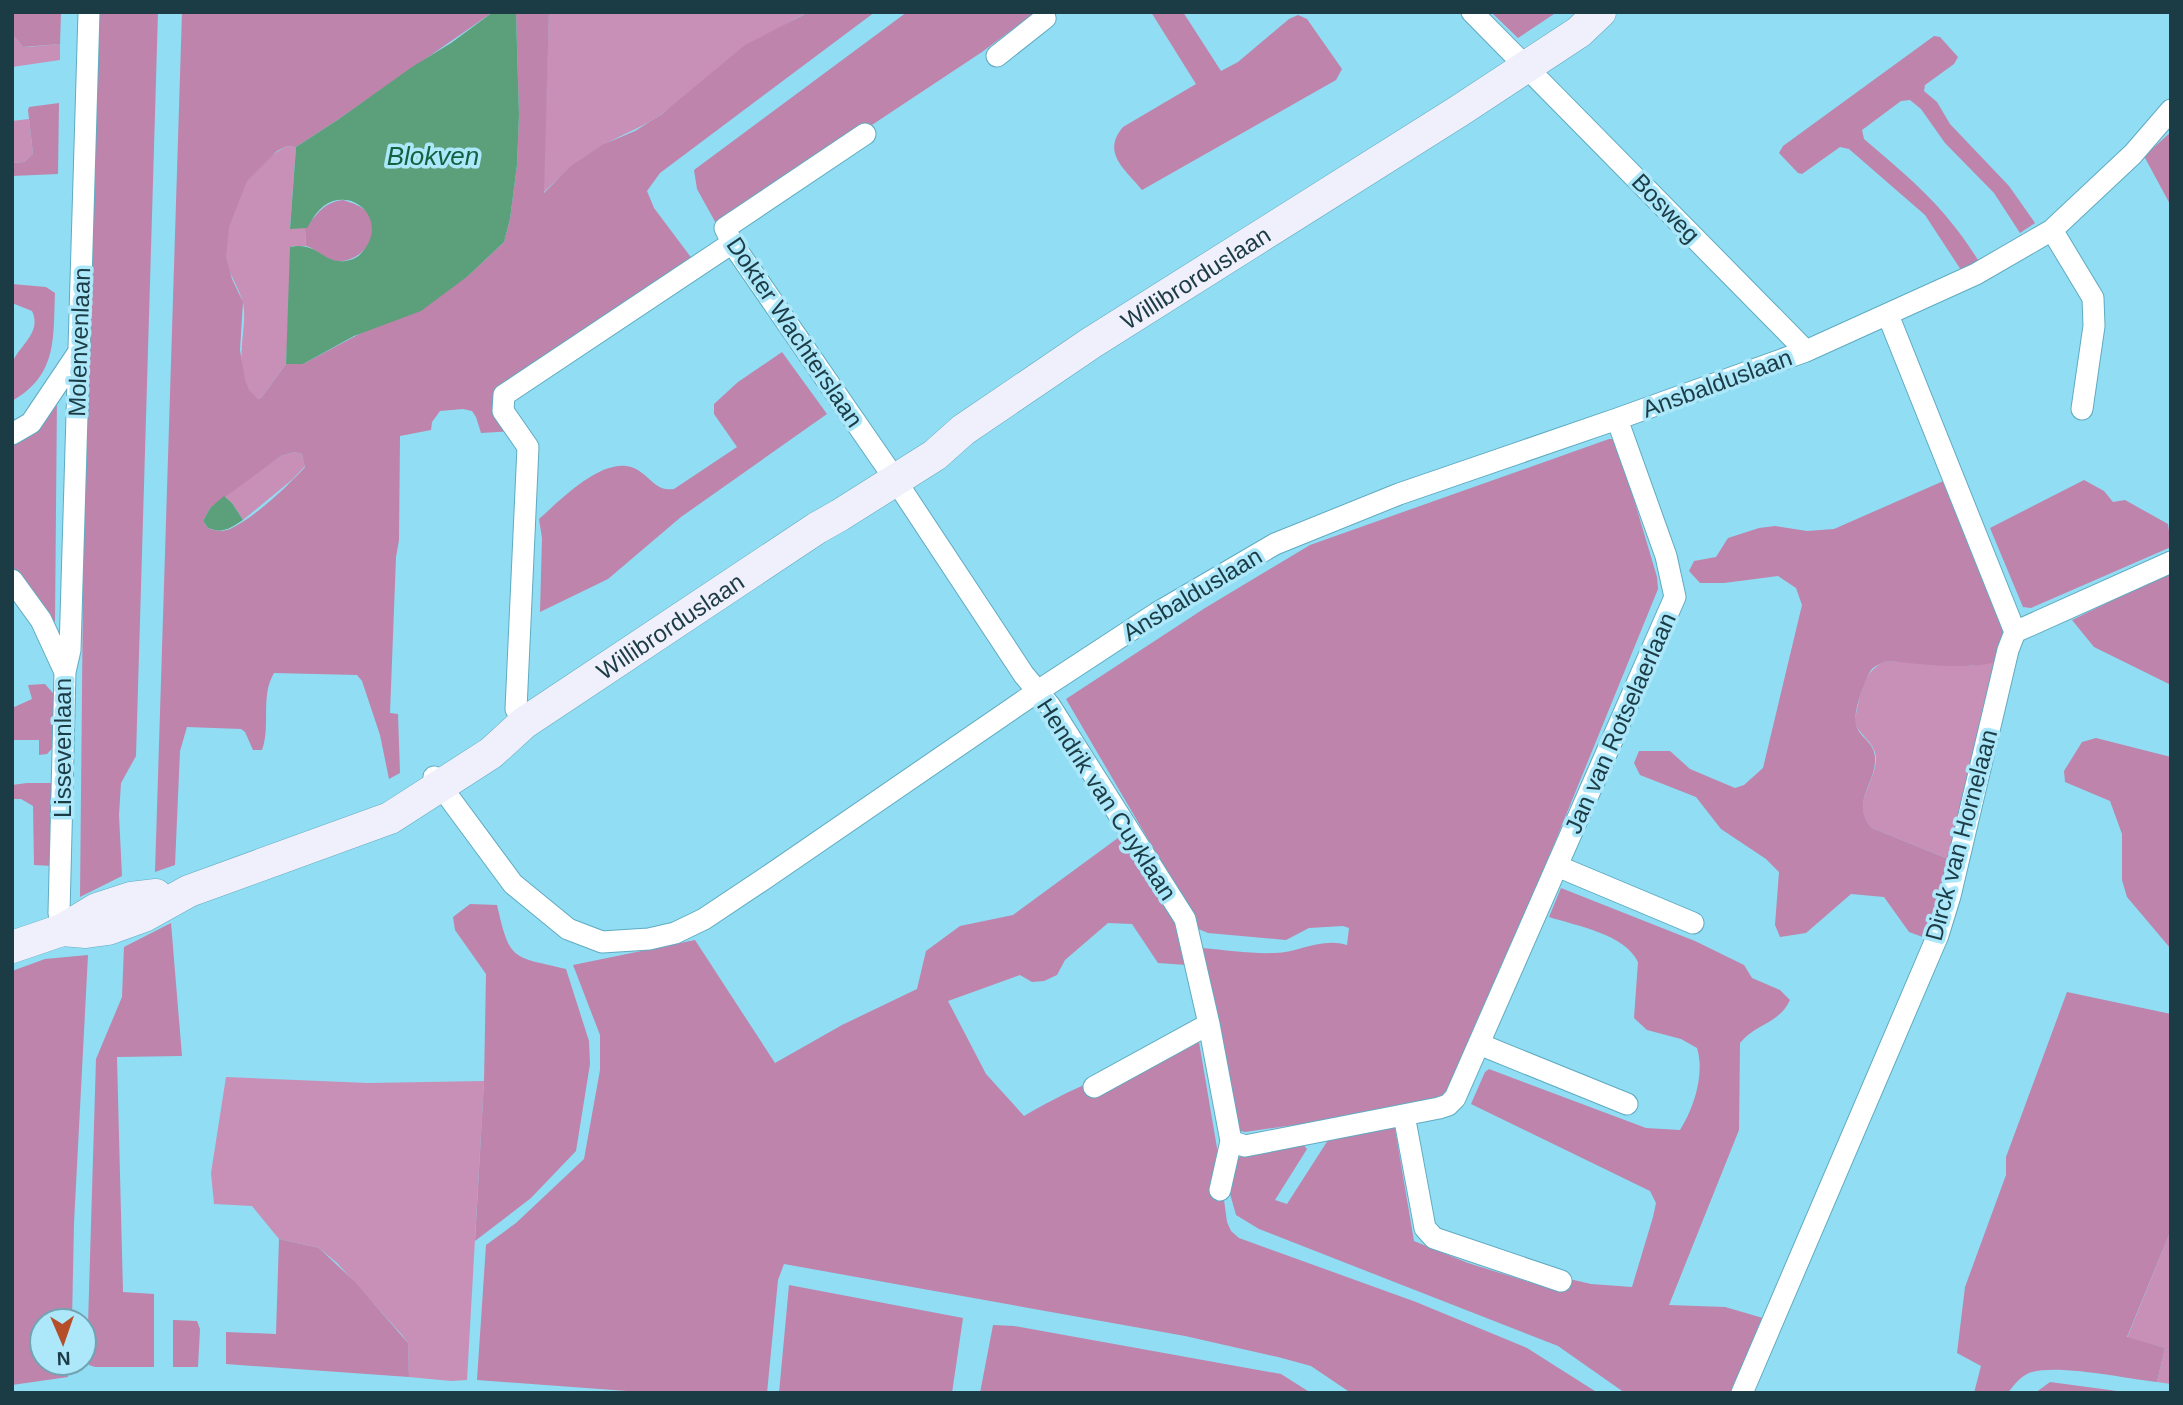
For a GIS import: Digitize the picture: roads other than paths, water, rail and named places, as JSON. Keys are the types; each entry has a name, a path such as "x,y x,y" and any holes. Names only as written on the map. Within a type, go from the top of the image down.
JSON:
{"main road":[{"name":"Willibrorduslaan","path":"12,947 62,930 86,932 108,929 144,916 189,891 390,818 436,780 491,752 524,723 892,476 935,455 963,430 1091,343 1431,127 1522,61 1581,12"},
{"name":"Willibrorduslaan","path":"1522,61 1579,32 1600,12"}],"street":[{"name":"Molenvenlaan","path":"65,672 70,650 89,12"},
{"path":"997,56 1045,18 1043,12"},
{"name":"Bosweg","path":"1472,12 1806,351"},
{"name":"Ansbalduslaan","path":"436,780 513,884 568,929 602,942 649,939 675,933 704,919 1157,613 1275,544 1399,494 1806,351 1976,274 2052,230 2133,154 2171,110"},
{"name":"Dokter Wachterslaan","path":"865,134 725,228 732,243 892,476"},
{"path":"2052,230 2093,298 2094,326 2082,409"},
{"path":"524,723 516,709 528,447 503,411 504,396 732,243"},
{"path":"1888,315 2015,632 2171,562"},
{"path":"12,434 31,423 78,353"},
{"name":"Jan van Rotselaerlaan","path":"1231,1141 1245,1146 1439,1108 1448,1105 1455,1098 1675,597 1666,556 1617,419"},
{"name":"Hendrik van Cuyklaan","path":"892,476 1011,656 1050,706 1185,919 1209,1024"},
{"name":"Lissevenlaan","path":"12,580 41,620 65,672 59,913 62,930"},
{"name":"Dirck van Hornelaan","path":"1750,1391 1938,935 1950,896 2008,650 2015,632"},
{"name":"Jan van Rotselaerlaan","path":"1557,866 1693,923"},
{"path":"1094,1087 1209,1024 1231,1141 1220,1190"},
{"path":"1479,1044 1627,1104"},
{"path":"1404,1115 1425,1228 1434,1238 1561,1281"}],"water":[{"name":"Blokven","path":"493,12 516,12 519,115 517,165 504,242 468,276 421,311 354,336 303,364 286,364 290,247 308,247 333,260 350,260 358,257 364,249 371,238 372,229 366,212 360,206 343,200 324,206 307,228 290,229 296,147"},
{"path":"224,496 243,520 223,530 208,528 203,521 210,508"}]}
